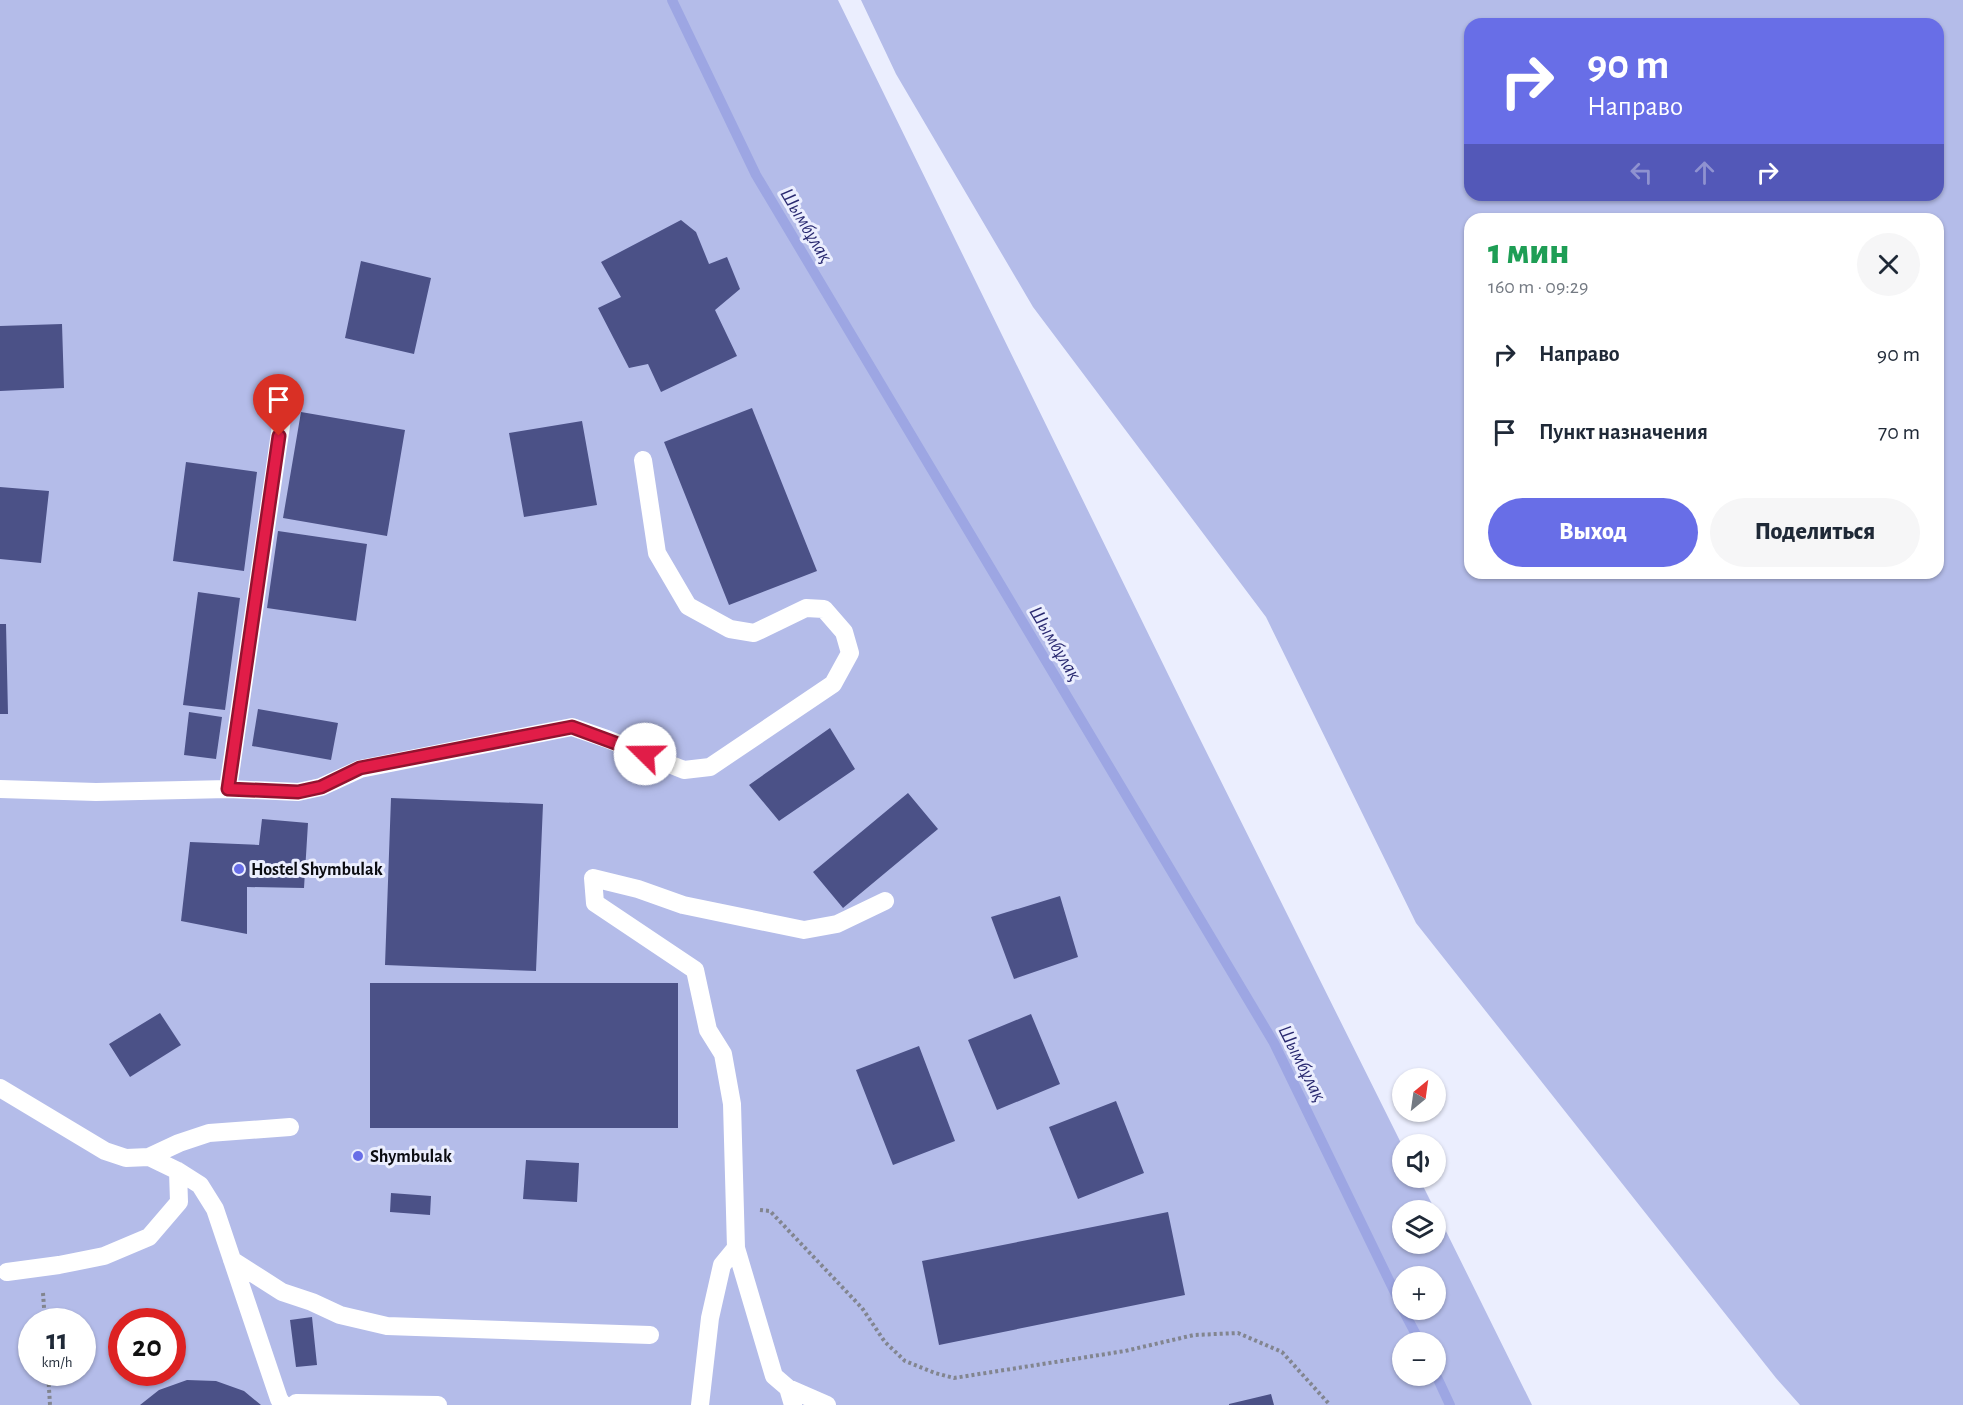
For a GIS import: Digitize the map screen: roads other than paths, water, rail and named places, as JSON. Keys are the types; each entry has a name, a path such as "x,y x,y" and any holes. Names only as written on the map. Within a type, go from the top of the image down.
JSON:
{"lane":[{"path":"228,789 283,412"},
{"path":"0,789 96,792 228,789 298,792 321,787 360,768 572,727 684,770 710,768 833,684 850,653 844,632 824,609 806,608 754,633 730,629 688,606 657,553 642,460"},
{"path":"826,1405 791,1396 774,1376 736,1248 732,1104 723,1054 708,1030 695,970 595,903 593,878 638,889 683,905 804,930 837,924 885,901"},
{"path":"0,1088 105,1151 126,1158 149,1157 179,1143 209,1133 290,1127"},
{"path":"149,1157 200,1185 215,1209 279,1399 292,1405 438,1405"},
{"path":"7,1272 104,1256 149,1237 179,1202 178,1171"},
{"path":"700,1405 710,1318 722,1265 736,1248"},
{"path":"232,1260 282,1292 340,1315 387,1326 651,1335"}],"waterway":[{"name":"Шымбұлақ","path":"672,0 756,175 1274,1043 1392,1286"},
{"name":"Шымбұлақ","path":"1408,1320 1415,1332"},
{"name":"Шымбұлақ","path":"1441,1386 1450,1405"}],"place":[{"name":"Hostel Shymbulak","path":"239,869"},
{"name":"Shymbulak","path":"358,1156"}]}
